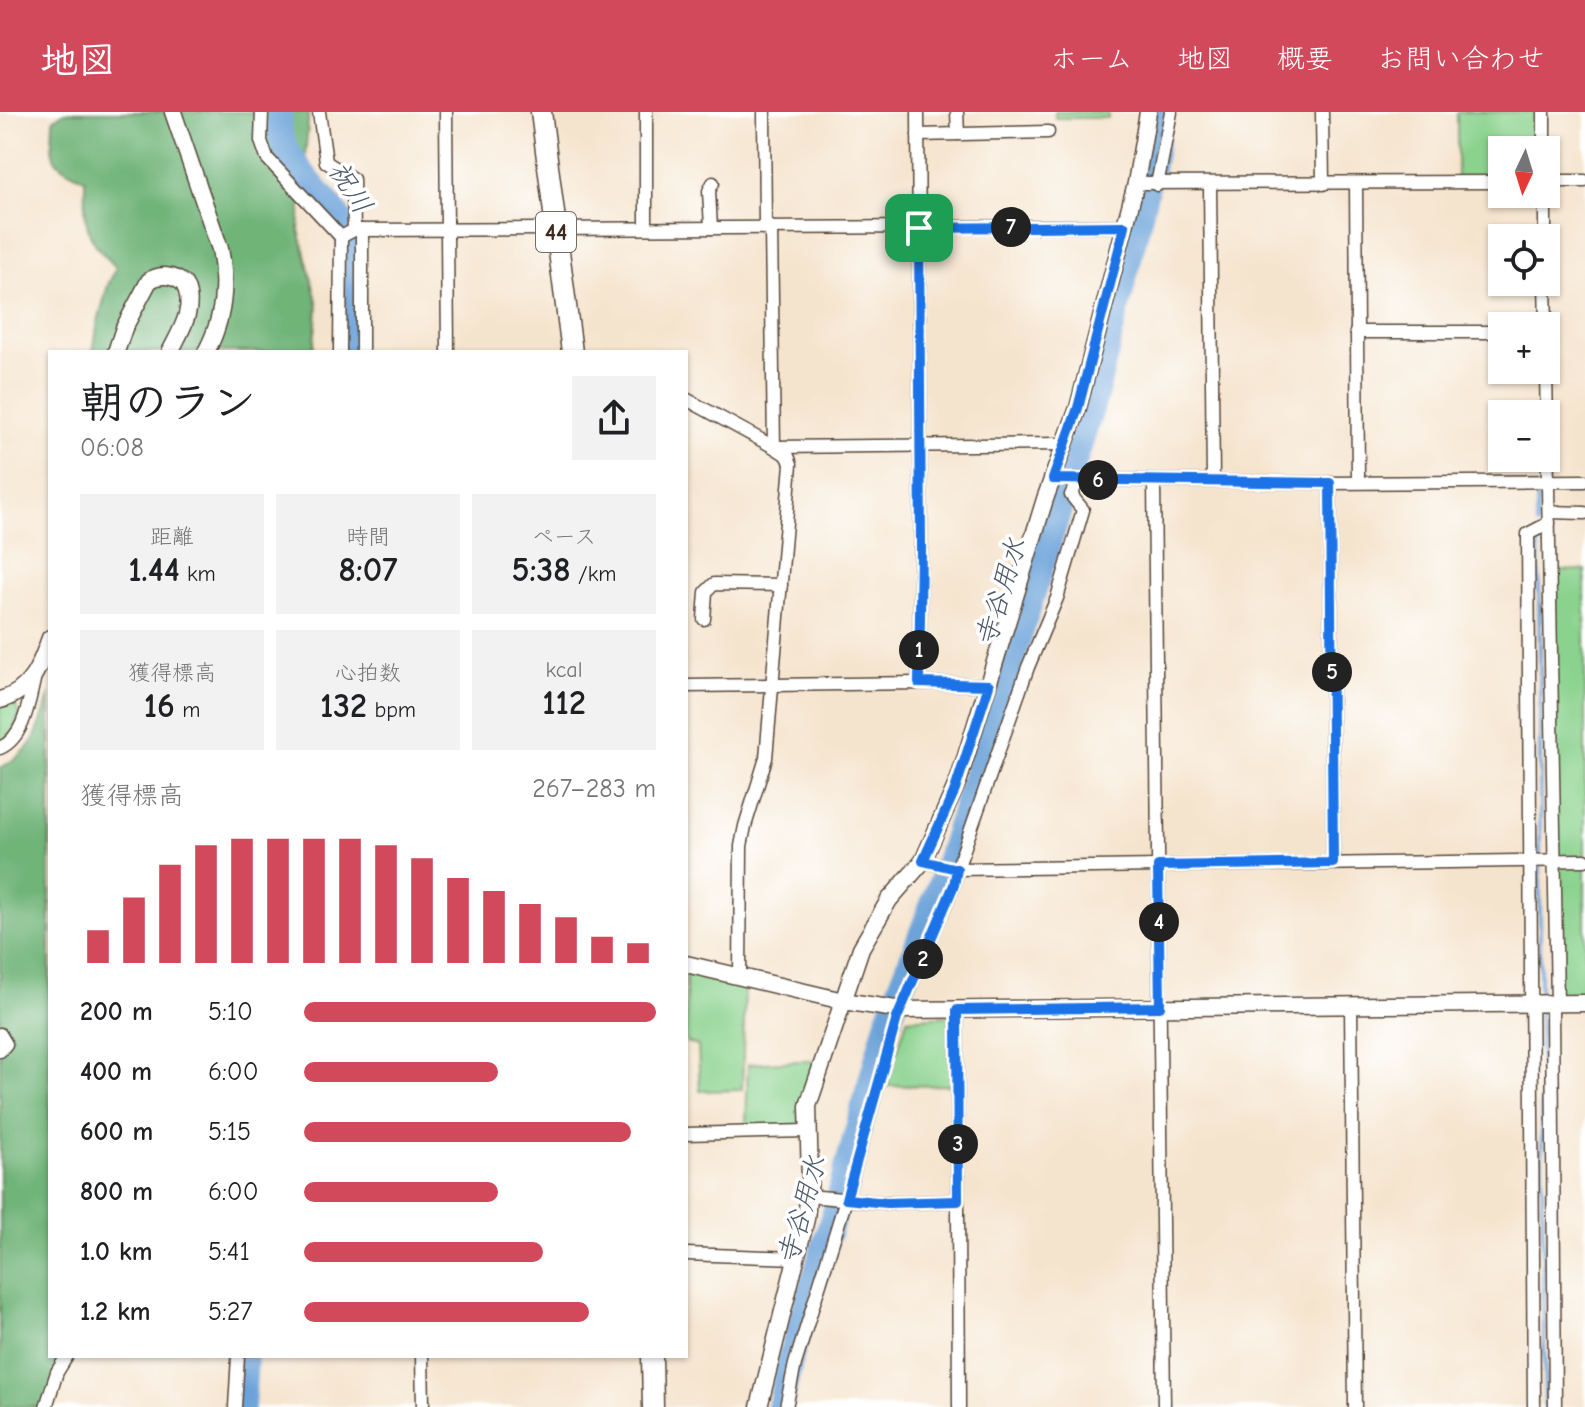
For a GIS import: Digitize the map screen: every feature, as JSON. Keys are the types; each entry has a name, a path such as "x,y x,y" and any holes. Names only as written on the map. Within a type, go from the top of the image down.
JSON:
{"main road":[{"name":"44","path":"541,112 572,350"},
{"path":"652,1358 653,1407"}],"street":[{"path":"173,112 225,272 225,295 220,319 207,350"},
{"path":"262,112 261,141 267,158 350,233 362,350"},
{"path":"319,112 326,162 353,179 340,350"},
{"path":"446,112 448,350"},
{"path":"646,112 646,228"},
{"path":"918,112 921,445 919,683"},
{"path":"957,112 958,134"},
{"path":"759,1407 797,1258 808,1196 808,1106 861,948 881,912 923,861 955,790 1078,408 1136,183 1148,112"},
{"path":"1157,185 1171,112"},
{"path":"1322,112 1323,184"},
{"path":"1544,112 1544,136"},
{"path":"764,113 774,447"},
{"path":"918,135 1048,132"},
{"path":"1560,181 1585,181"},
{"path":"1136,183 1488,182"},
{"path":"711,228 709,191 713,183"},
{"path":"1356,183 1358,482"},
{"path":"1210,185 1213,480"},
{"path":"350,233 1125,226"},
{"path":"117,350 124,328 149,281 168,276 184,284 189,302 187,315 171,350"},
{"path":"1356,332 1488,332"},
{"path":"1534,1407 1531,1003 1542,860 1549,518 1546,384"},
{"path":"688,400 774,447 788,456 791,464 766,758 741,846 740,976"},
{"path":"774,447 1065,444"},
{"path":"1053,479 1330,483 1585,481"},
{"path":"786,1407 795,1364 897,1018 954,885 949,867 1057,598 1083,510 1071,495 1079,479"},
{"path":"1154,481 1164,1407"},
{"path":"1330,483 1333,863"},
{"path":"1555,1407 1554,1004 1542,860 1528,534 1549,518 1585,513"},
{"path":"704,619 706,592 714,584 781,585"},
{"path":"0,748 11,743 23,722 48,643"},
{"path":"0,700 24,688 36,673"},
{"path":"688,686 989,685"},
{"path":"923,861 949,867 1585,860"},
{"path":"688,964 843,1001 902,1010 1585,1003"},
{"path":"1351,1005 1355,1407"},
{"path":"957,1010 959,1407"},
{"path":"0,1034 6,1044 0,1051"},
{"path":"688,1134 807,1131"},
{"path":"808,1196 887,1203 958,1201"},
{"path":"688,1254 797,1258"},
{"path":"46,1407 57,1372 66,1358"},
{"path":"235,1407 238,1358"},
{"path":"422,1358 423,1407"}],"green space":[{"path":"64,112 309,112 299,230 318,305 313,350 93,350 98,321 116,268 98,248 89,232 85,179 64,168 54,158 53,120"},
{"path":"1055,112 1108,112 1108,118 1055,118"},
{"path":"1457,112 1544,112 1544,136 1488,136 1488,182 1457,182"},
{"path":"1585,570 1585,860 1555,860 1550,571"},
{"path":"48,699 48,1358 65,1358 47,1407 0,1407 0,768 29,746 39,728"},
{"path":"14,703 20,715 8,739 0,742 0,704"},
{"path":"1585,861 1585,1003 1557,1004 1555,862"},
{"path":"688,970 745,982 742,1090 700,1091 698,1046 688,1043"},
{"path":"957,1015 957,1085 887,1086 907,1019"},
{"path":"817,1060 799,1128 746,1126 748,1064"}],"waterway":[{"name":"祝川","path":"280,112 279,129 284,145 304,176 340,219 347,234 351,275 350,350"},
{"name":"寺谷用水","path":"780,1407 792,1352 887,1023 943,878 1095,396 1151,169 1161,112"},
{"path":"1537,525 1537,492 1585,492"},
{"path":"1538,533 1540,1001"},
{"path":"1540,1009 1545,1407"},
{"name":"祝川","path":"242,1407 245,1358"}],"route":[{"path":"1125,226 1078,408 1053,479 1330,483 1333,863 1158,866 1160,1007 957,1010 958,1201 887,1203 846,1199 897,1018 954,885 957,869 923,861 955,790 989,685 919,683 919,228 1125,226"}]}
